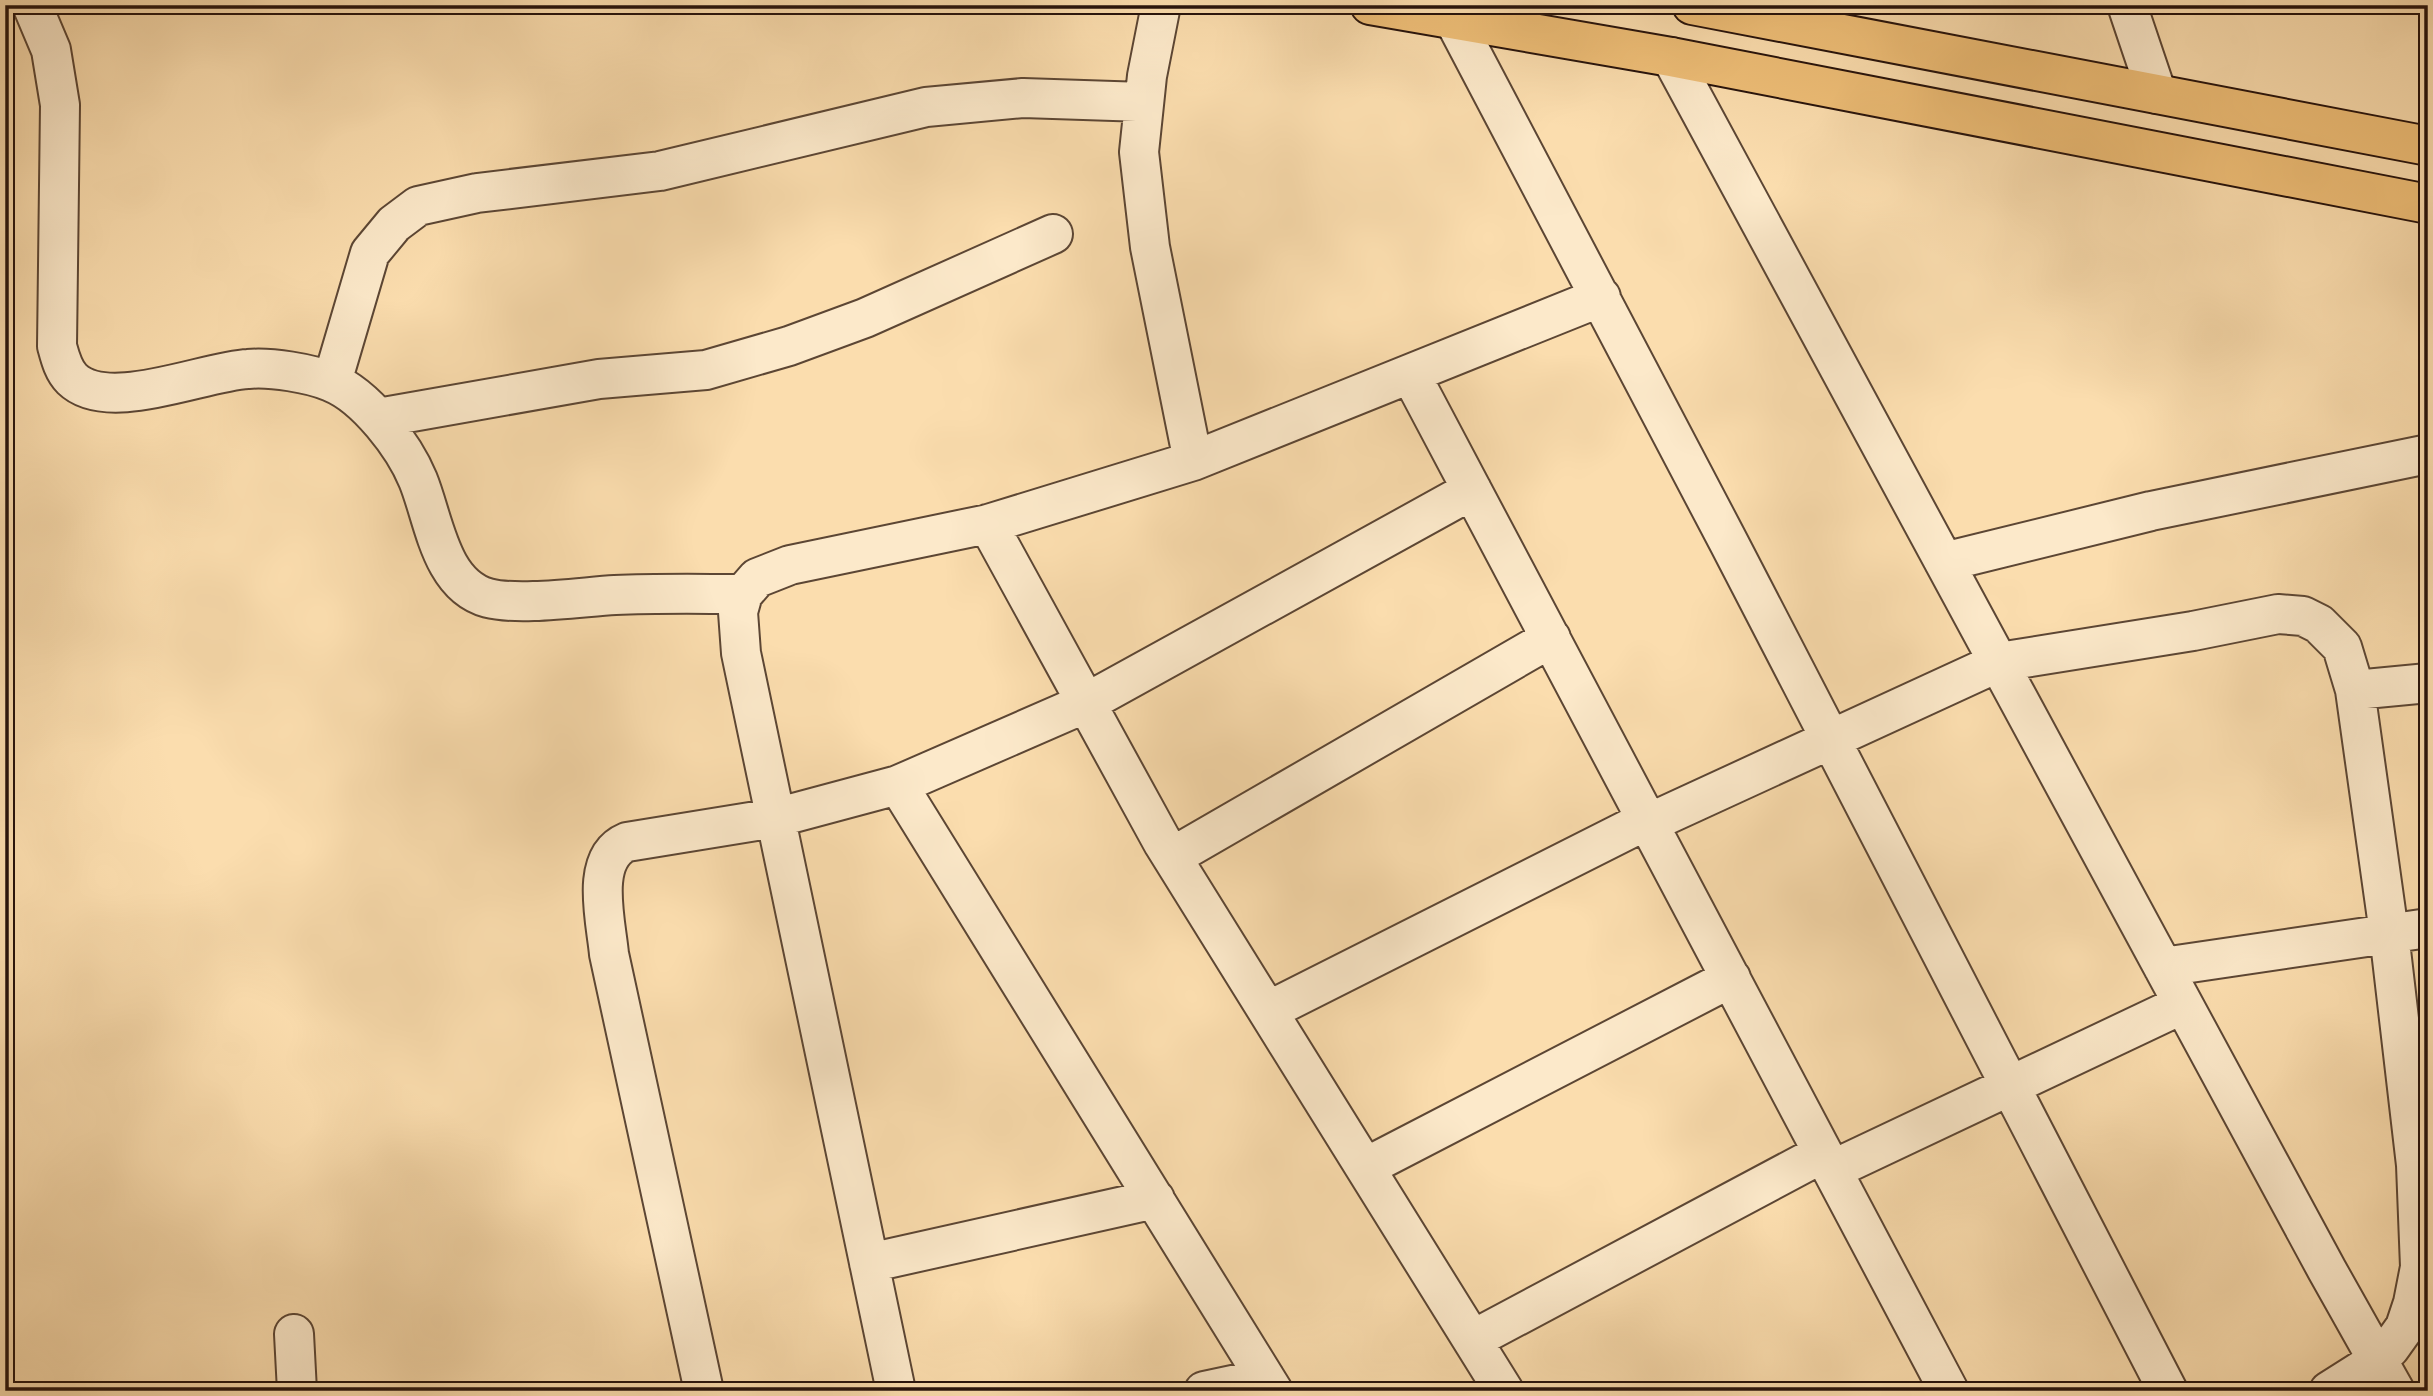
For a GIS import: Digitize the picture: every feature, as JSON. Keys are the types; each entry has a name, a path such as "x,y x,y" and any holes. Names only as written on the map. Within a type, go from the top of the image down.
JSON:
{"main road":[{"path":"1370,5 1669,57 2428,204"},
{"path":"1669,57 1677,5"},
{"path":"1692,5 2428,146"}],"street":[{"path":"32,5 51,50 60,105 57,346 63,365 73,380 92,390 109,393 150,389 247,369 291,372 332,382 351,394 378,418 416,476 443,553 454,572 471,591 489,598 518,601 619,594 743,594"},
{"path":"1161,5 1147,76 1139,152 1150,247 1194,461"},
{"path":"2127,5 2157,94"},
{"path":"1454,20 1601,297 2168,1391"},
{"path":"1669,57 2387,1375"},
{"path":"332,382 370,253 394,224 418,206 477,193 660,171 926,107 1023,98 1144,102"},
{"path":"378,418 600,379 706,370 789,346 866,318 1053,234"},
{"path":"896,1391 741,653 738,612 743,594 757,578 790,565 988,524 1194,461 1601,297"},
{"path":"1411,375 1949,1391"},
{"path":"1944,562 2151,511 2428,454"},
{"path":"704,1391 610,954 603,892 605,864 610,853 627,842 775,818 898,785 1086,703 1472,490"},
{"path":"988,524 1172,857 1504,1391"},
{"path":"1268,1010 1648,821 1999,662 2193,631 2277,614 2303,616 2319,624 2342,647 2354,690 2421,1139 2420,1267 2413,1303 2404,1327 2390,1348 2387,1375"},
{"path":"1172,857 1551,638"},
{"path":"2354,690 2428,682"},
{"path":"898,785 1269,1385 1204,1391"},
{"path":"2163,967 2428,928"},
{"path":"1366,1167 1731,978"},
{"path":"1474,1339 1827,1161 2010,1086 2183,1004"},
{"path":"869,1263 1155,1199"},
{"path":"294,1334 297,1391"},
{"path":"2329,1391 2387,1375"}]}
